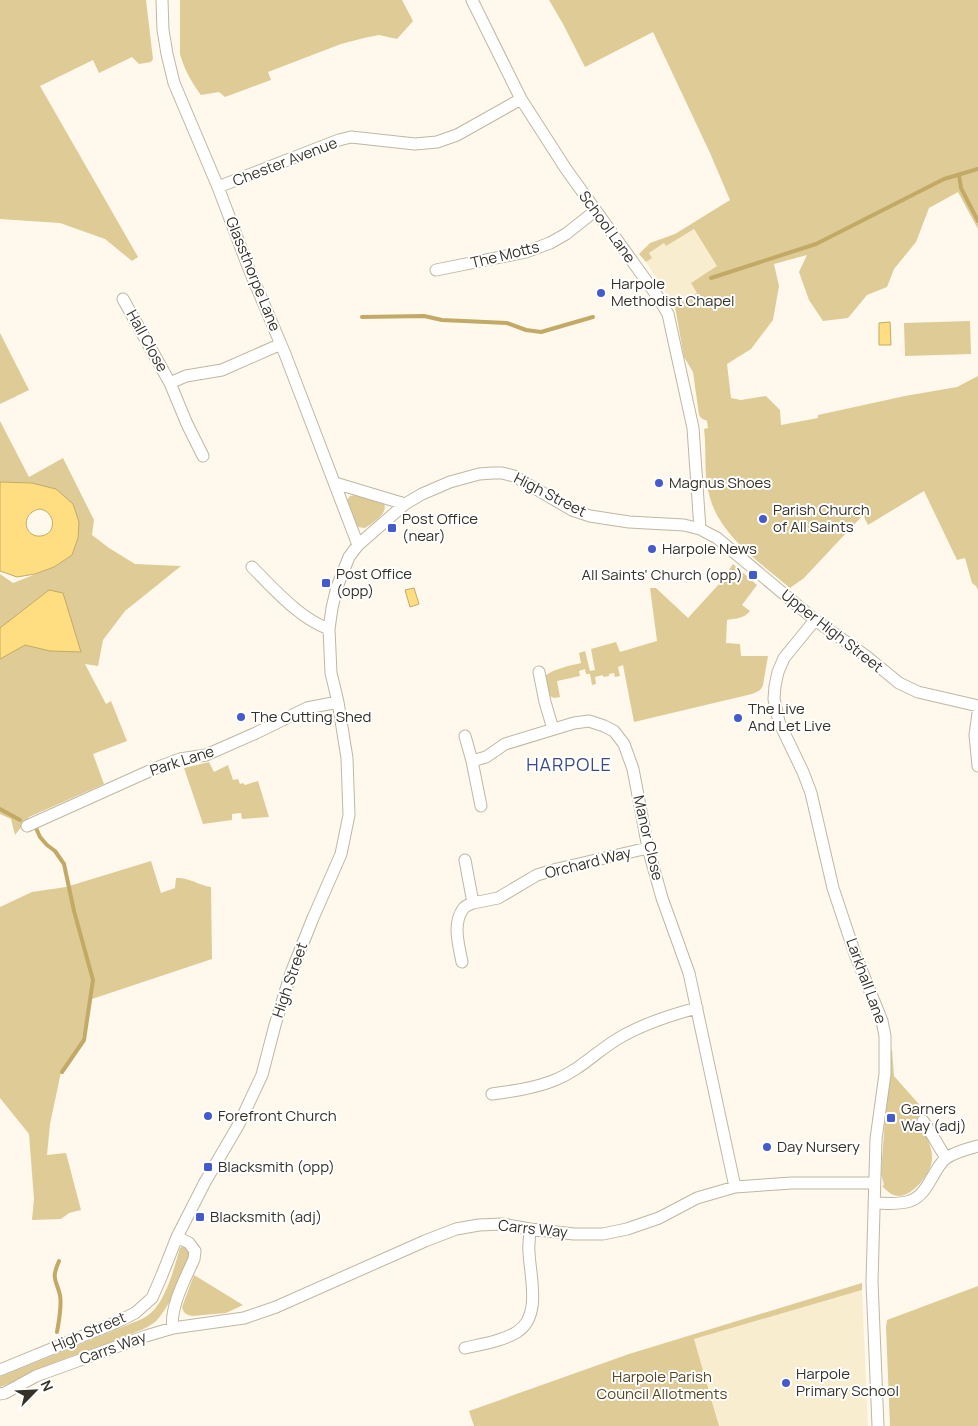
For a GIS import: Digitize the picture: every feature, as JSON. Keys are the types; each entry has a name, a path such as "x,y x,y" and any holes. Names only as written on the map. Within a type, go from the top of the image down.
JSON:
{"street":[{"name":"Glassthorpe Lane","path":"162,0 163,30 174,83 281,344 358,545"},
{"name":"School Lane","path":"472,0 521,99 566,169 658,297 668,314 693,428 700,529"},
{"name":"Chester Avenue","path":"218,187 339,140 351,138 415,144 437,142 457,135 521,99"},
{"name":"The Motts","path":"436,270 526,252 550,243 566,234 595,211"},
{"name":"Hall Close","path":"123,298 170,383 186,424 203,456"},
{"name":"Hall Close","path":"170,383 186,376 222,370 281,344"},
{"name":"High Street","path":"0,1370 117,1322 135,1313 152,1298 177,1237 204,1182 239,1124 262,1075 291,973 341,854 349,815 348,758 331,673 329,629 337,587 350,556 358,545 380,524 422,494 450,482 479,474 502,473 514,476 572,510 590,516 629,522 684,525 700,529"},
{"path":"335,483 406,504"},
{"name":"Upper High Street","path":"700,529 717,538 815,620 866,656 899,683 918,692 978,706"},
{"path":"252,567 289,603 319,626 329,629"},
{"name":"Larkhall Lane","path":"815,620 784,658 776,679 774,699 779,722 811,793 833,888 855,954 882,1020 885,1036 885,1074 876,1139 872,1282 878,1426"},
{"path":"539,672 553,730"},
{"name":"Park Lane","path":"28,826 156,768 180,759 206,755 307,708 338,702"},
{"path":"978,713 975,735 978,766"},
{"name":"Manor Close","path":"472,761 486,757 505,744 574,723 589,721 614,731 624,744 633,769 648,848 662,898 689,973 698,1008 735,1187"},
{"path":"465,736 481,806"},
{"name":"Orchard Way","path":"473,902 498,898 537,875 648,848"},
{"path":"462,962 457,930 458,919 464,908 473,902 465,860"},
{"path":"492,1094 530,1088 556,1080 576,1070 619,1038 640,1027 698,1008"},
{"path":"923,1121 932,1132 946,1158"},
{"path":"874,1203 903,1202 914,1199 925,1188 935,1171 946,1158 978,1146"},
{"name":"Carrs Way","path":"0,1394 36,1376 173,1328 233,1320 267,1310 456,1229 502,1224 574,1234 603,1234 627,1229 659,1218 698,1198 735,1187 792,1183 874,1183"},
{"path":"465,1348 507,1337 522,1328 527,1321 531,1313 533,1300 529,1250 530,1229"},
{"path":"173,1328 173,1310 194,1258 195,1251 189,1243 177,1237"}],"shaded area":[{"path":"694,229 718,267 691,283 697,293 675,307 646,262 652,258 649,253 664,243 666,245"},
{"path":"890,322 891,345 879,345 879,323"},
{"path":"0,482 32,483 56,489 73,504 79,522 78,538 72,555 54,567 35,574 17,577 0,571","holes":["40,509 52,518 52,527 46,534 35,536 28,529 27,519 34,511"]},
{"path":"414,588 419,604 410,607 405,590"},
{"path":"49,590 63,593 81,652 50,651 25,645 0,659 0,628"},
{"name":"Harpole Primary School","path":"862,1290 868,1426 719,1426 694,1339"}],"green space":[{"path":"0,0 146,0 153,59 151,62 139,64 132,57 99,73 93,60 40,86 138,257 132,261 105,239 60,223 0,219"},
{"path":"180,0 402,0 413,21 397,39 379,35 341,44 268,72 271,80 225,97 219,92 201,95 194,86 180,54"},
{"path":"549,0 978,0 978,229 958,192 929,208 916,242 894,269 887,287 867,295 848,318 823,321 809,300 799,272 807,255 774,264 779,286 773,320 751,349 727,364 731,398 741,400 766,396 780,410 781,425 818,418 818,415 905,396 957,387 978,376 978,590 972,583 965,558 957,560 924,491 868,525 863,515 804,578 790,588 743,548 723,525 715,512 708,490 704,429 708,428 707,421 699,415 693,372 684,357 675,307 697,293 691,283 717,266 694,229 666,246 664,243 649,253 652,258 646,262 639,254 650,243 675,234 730,200 653,32 585,67"},
{"path":"970,321 971,354 905,356 904,323"},
{"path":"0,333 29,390 0,404"},
{"path":"0,421 29,477 63,458 94,520 92,535 135,564 181,566 125,611 103,640 98,666 85,664 106,704 111,701 127,741 93,754 104,784 29,817 15,835 11,819 0,814 0,574 13,583 54,567 72,555 78,538 32,483 0,482"},
{"path":"356,495 382,501 384,505 383,513 365,528 356,525 347,503 350,496"},
{"path":"733,564 757,585 742,605 750,611 748,614 727,620 726,643 740,644 741,656 768,656 763,685 759,691 634,722 623,665 618,667 620,676 615,677 614,673 609,674 609,676 595,677 596,684 592,685 590,674 586,674 585,669 579,671 580,676 557,681 560,697 554,698 548,695 544,681 546,676 560,668 581,663 579,653 585,651 590,671 595,670 591,649 616,642 620,652 657,641 650,588 656,588 688,618 720,583"},
{"path":"209,762 214,772 228,765 233,780 238,779 240,784 243,783 245,785 258,781 269,817 242,819 241,813 232,814 232,820 203,824 184,768"},
{"path":"151,861 161,893 175,888 176,878 211,887 212,959 89,1000 82,1040 61,1072 50,1124 47,1155 66,1153 81,1210 69,1213 61,1219 32,1220 34,1199 29,1134 0,1098 0,907 32,892 66,887"},
{"path":"890,1050 892,1050 894,1076 925,1111 916,1120 927,1139 932,1154 931,1165 925,1177 910,1192 899,1196 892,1194 882,1186 884,1185 881,1174"},
{"path":"184,1246 190,1249 186,1266 172,1298 156,1321 125,1337 60,1360 0,1387 0,1377 142,1319 150,1314 162,1298 180,1248"},
{"path":"194,1275 243,1305 226,1313 192,1316 187,1314 183,1311 182,1307"},
{"name":"Harpole Parish Council Allotments","path":"862,1283 862,1290 694,1339 719,1426 474,1426 469,1411 629,1354"},
{"path":"978,1286 978,1426 890,1426 887,1320"}],"waterway":[{"path":"711,278 816,244 944,179 978,169"},
{"path":"959,175 961,188 978,221"},
{"path":"362,317 424,316 442,320 507,323 526,330 541,332 593,317"},
{"path":"0,809 20,820"},
{"path":"36,828 40,837 55,851 64,864 74,911 93,980 84,1040 62,1072"},
{"path":"57,1332 61,1300 55,1275 59,1261"}],"place":[{"name":"Harpole Methodist Chapel","path":"601,293"},
{"name":"Magnus Shoes","path":"659,483"},
{"name":"Parish Church of All Saints","path":"763,519"},
{"name":"Post Office (near)","path":"392,528"},
{"name":"Harpole News","path":"652,549"},
{"name":"All Saints' Church (opp)","path":"753,575"},
{"name":"Post Office (opp)","path":"326,583"},
{"name":"The Cutting Shed","path":"241,717"},
{"name":"The Live And Let Live","path":"738,718"},
{"name":"Forefront Church","path":"208,1116"},
{"name":"Garners Way (adj)","path":"891,1118"},
{"name":"Day Nursery","path":"767,1147"},
{"name":"Blacksmith (opp)","path":"208,1167"},
{"name":"Blacksmith (adj)","path":"200,1217"},
{"name":"Harpole Primary School","path":"786,1383"}],"district":[{"name":"HARPOLE","path":"569,765"}]}
